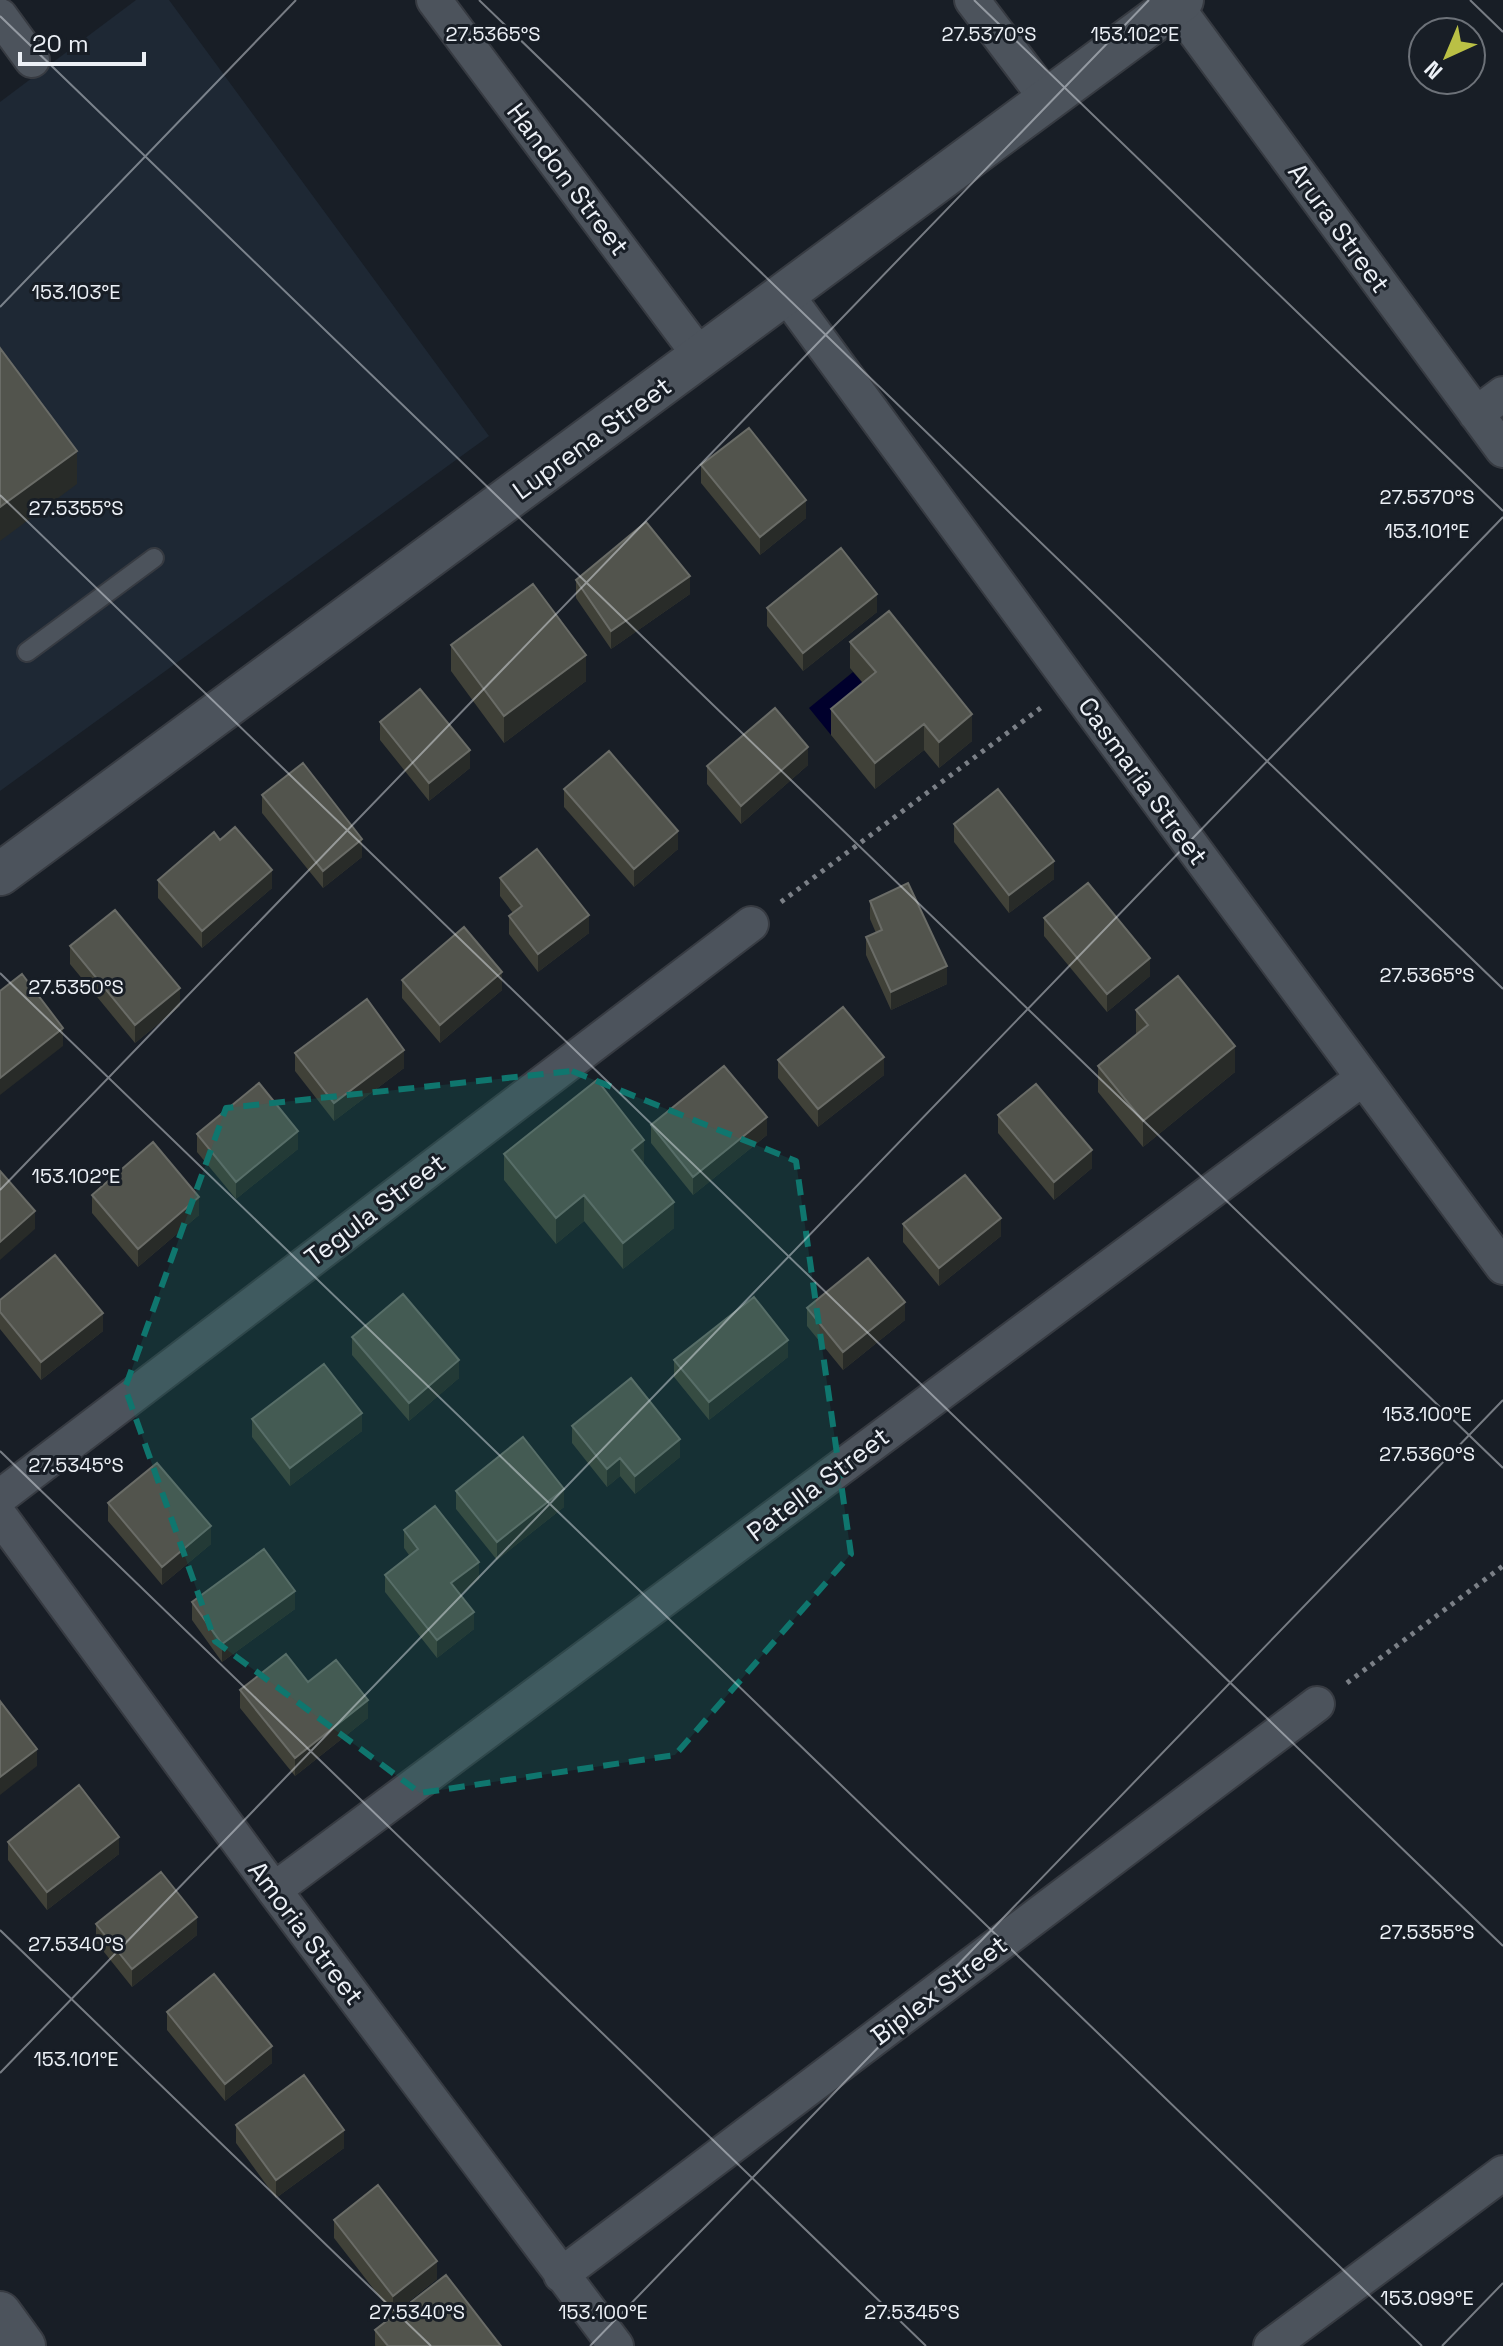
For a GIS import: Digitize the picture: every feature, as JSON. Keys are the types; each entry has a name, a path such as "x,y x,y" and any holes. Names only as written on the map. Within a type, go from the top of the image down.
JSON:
{"street":[{"name":"Handon Street","path":"434,0 701,357"},
{"path":"972,0 1047,99"},
{"name":"Luprena Street","path":"0,874 1178,3"},
{"name":"Arura Street","path":"1178,3 1490,404 1503,450"},
{"path":"0,16 32,60"},
{"name":"Casmaria Street","path":"785,293 1503,1267"},
{"name":"Tegula Street","path":"0,1497 751,924"},
{"name":"Patella Street","path":"274,1890 1363,1078"},
{"name":"Amoria Street","path":"0,1516 274,1890 616,2346"},
{"name":"Biplex Street","path":"561,2275 1317,1704"},
{"path":"1271,2346 1503,2173"},
{"path":"0,2313 24,2346"}],"lane":[{"path":"27,652 154,558"}],"path":[{"path":"751,924 1072,684"},
{"path":"1317,1704 1503,1566"}],"highlighted area":[{"path":"572,1071 796,1161 851,1554 675,1755 420,1793 215,1641 125,1388 226,1108"}],"shaded area":[{"path":"136,0 169,0 489,436 0,791 0,102"}],"water":[{"path":"853,672 876,698 831,735 809,708"}],"building":[{"path":"0,348 77,451 0,507"},
{"path":"749,428 806,500 760,537 701,465"},
{"path":"646,522 690,576 611,631 576,580"},
{"path":"841,548 877,594 803,653 767,608"},
{"path":"533,584 586,655 504,716 451,645"},
{"path":"889,611 972,714 939,742 924,724 875,763 831,709 876,672 850,642"},
{"path":"420,689 470,750 429,783 380,722"},
{"path":"775,708 808,747 741,806 707,766"},
{"path":"609,751 678,831 634,869 564,789"},
{"path":"303,763 362,839 323,871 262,795"},
{"path":"998,789 1054,861 1009,895 954,824"},
{"path":"235,827 272,870 202,931 158,880 214,832 220,840"},
{"path":"537,849 589,915 538,954 509,916 522,906 500,878"},
{"path":"908,883 947,966 891,992 866,937 882,930 870,901"},
{"path":"1088,883 1150,958 1107,994 1044,918"},
{"path":"115,910 180,988 135,1025 70,946"},
{"path":"464,927 502,972 440,1025 402,980"},
{"path":"22,974 63,1028 0,1078 0,991"},
{"path":"1178,976 1235,1046 1143,1121 1098,1066 1148,1025 1136,1010"},
{"path":"367,999 404,1050 334,1103 295,1053"},
{"path":"843,1007 884,1057 818,1109 778,1060"},
{"path":"724,1066 767,1117 693,1177 651,1125"},
{"path":"597,1080 644,1140 632,1150 674,1202 623,1243 584,1195 556,1218 504,1154"},
{"path":"259,1083 298,1131 236,1182 197,1134"},
{"path":"1036,1084 1092,1150 1054,1182 998,1115"},
{"path":"153,1142 199,1197 138,1249 92,1195"},
{"path":"0,1171 35,1211 0,1242"},
{"path":"965,1175 1001,1218 939,1268 903,1224"},
{"path":"55,1255 103,1313 41,1362 0,1312 0,1300"},
{"path":"868,1258 905,1302 843,1352 807,1308"},
{"path":"403,1294 459,1360 409,1403 352,1337"},
{"path":"754,1297 788,1340 709,1402 674,1360"},
{"path":"324,1364 362,1413 290,1468 252,1419"},
{"path":"631,1378 680,1439 635,1476 620,1458 607,1469 572,1426"},
{"path":"523,1437 564,1489 497,1542 456,1491"},
{"path":"157,1463 211,1526 162,1567 108,1503"},
{"path":"435,1506 479,1562 451,1583 474,1612 437,1640 385,1575 418,1549 404,1530"},
{"path":"264,1549 295,1591 222,1644 192,1602"},
{"path":"286,1654 308,1682 336,1660 368,1700 295,1758 240,1690"},
{"path":"0,1701 37,1749 0,1777"},
{"path":"79,1785 119,1837 47,1892 8,1842"},
{"path":"161,1872 197,1917 132,1969 96,1924"},
{"path":"214,1974 272,2046 225,2084 167,2012"},
{"path":"304,2075 344,2130 276,2180 236,2125"},
{"path":"378,2185 437,2261 393,2296 334,2220"},
{"path":"446,2275 501,2346 388,2346 375,2330"}]}
